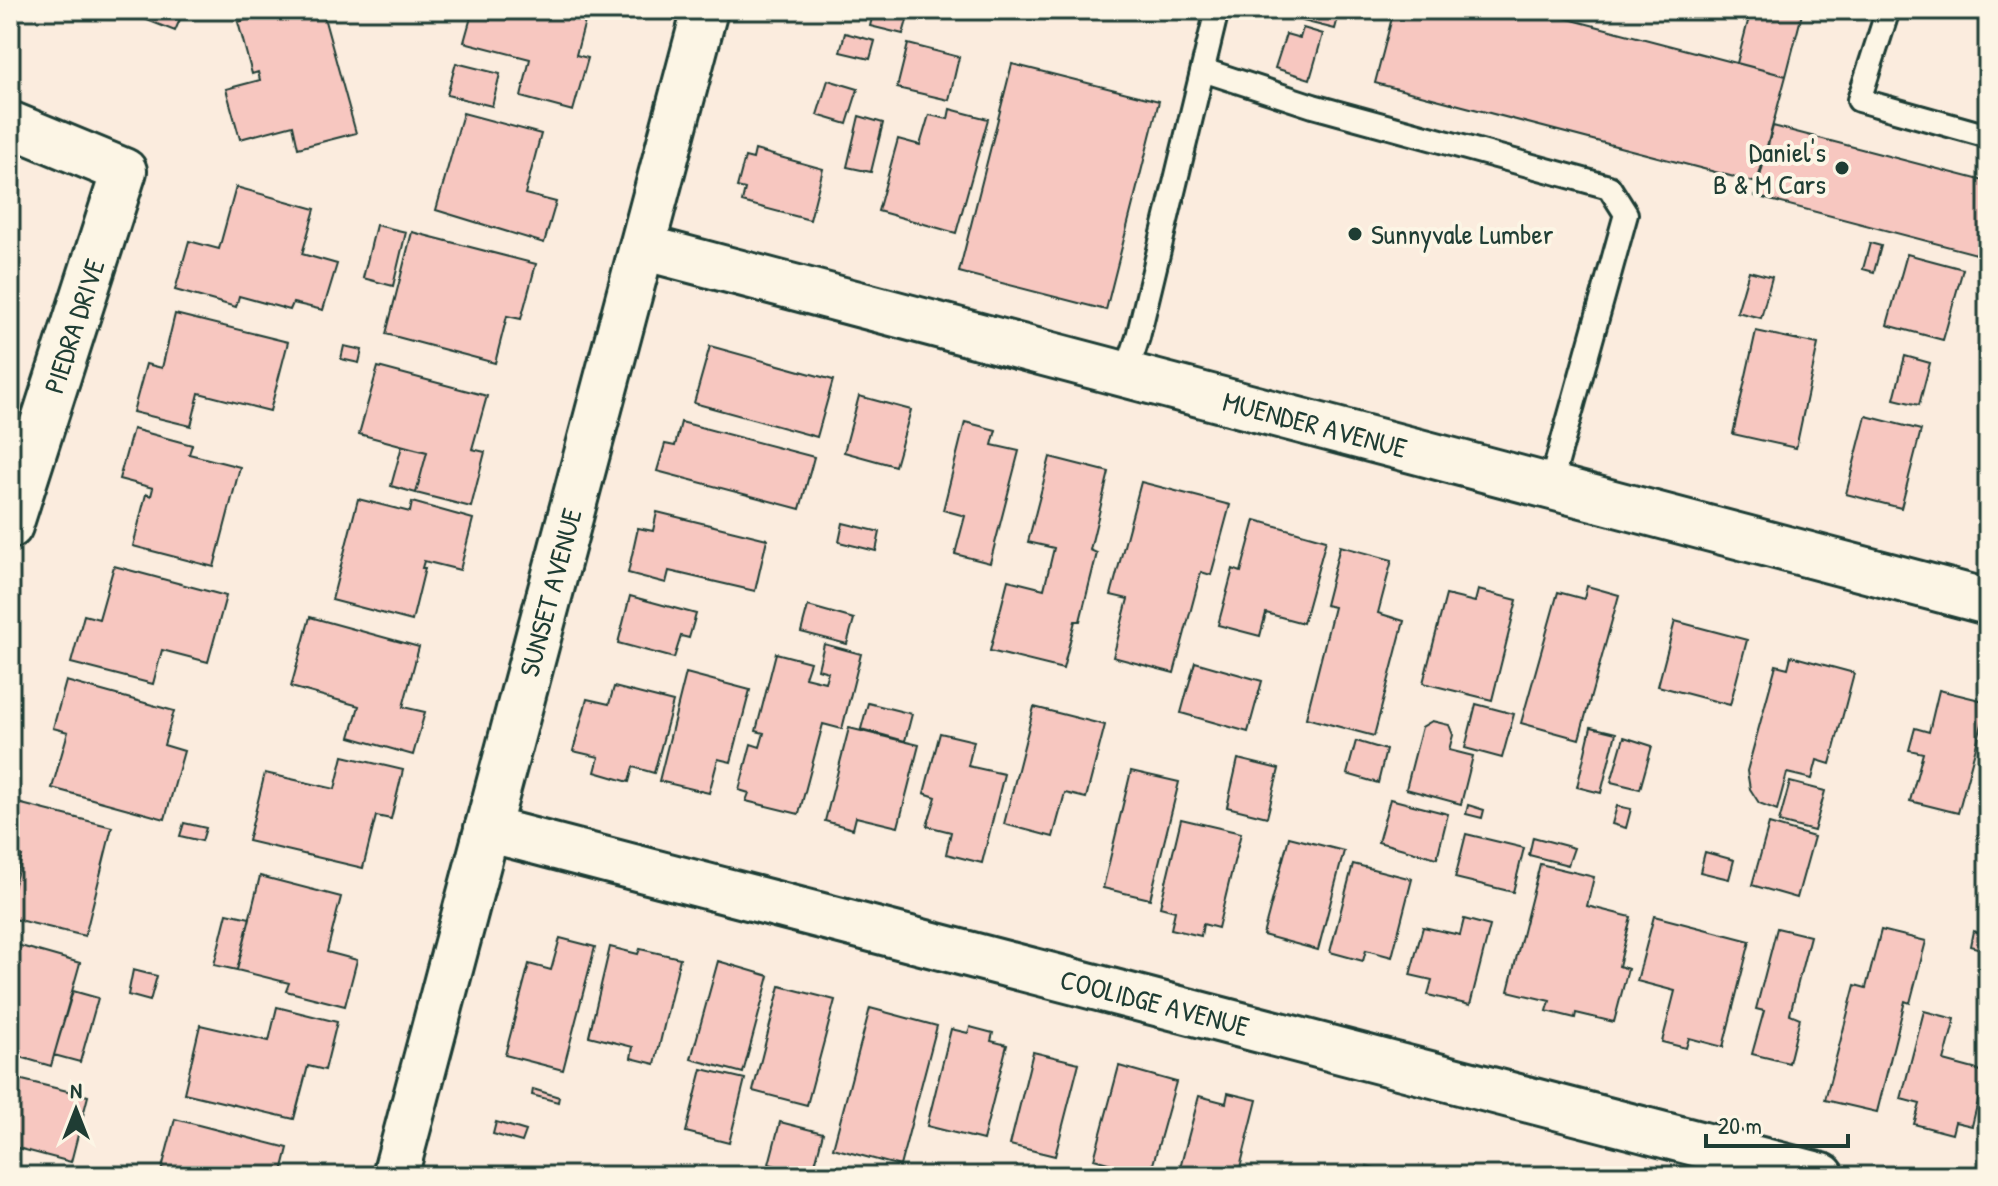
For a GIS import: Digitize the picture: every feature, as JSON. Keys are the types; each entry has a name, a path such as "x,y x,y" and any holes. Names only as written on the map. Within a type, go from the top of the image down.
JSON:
{"street":[{"name":"SUNSET AVENUE","path":"395,1176 705,10"},
{"name":"PIEDRA DRIVE","path":"10,124 124,171 10,526"},
{"name":"MUENDER AVENUE","path":"642,247 1988,602"},
{"name":"COOLIDGE AVENUE","path":"487,829 1822,1176"}],"lane":[{"path":"1126,374 1138,337 1217,10"},
{"path":"1888,10 1859,100 1988,136"},
{"path":"1203,70 1313,106 1609,187 1626,214 1550,487"}],"building":[{"path":"130,10 184,10 175,31 129,13"},
{"path":"282,10 322,10 356,133 298,148 293,125 240,139 226,89 260,80 258,72 252,74 238,22"},
{"path":"473,10 588,10 576,55 588,58 573,111 521,97 530,59 464,42"},
{"path":"874,10 910,10 903,34 870,26"},
{"path":"1306,10 1340,10 1335,29 1303,21"},
{"path":"1394,10 1534,10 1786,76 1757,183 1375,83"},
{"path":"1751,10 1803,10 1786,76 1737,63"},
{"path":"1303,28 1323,34 1310,79 1275,68 1286,34 1300,38"},
{"path":"845,33 875,41 870,59 840,52"},
{"path":"908,44 959,57 949,100 897,88"},
{"path":"456,63 500,74 492,106 447,95"},
{"path":"1012,64 1159,101 1106,310 959,272"},
{"path":"828,80 858,89 847,124 817,115"},
{"path":"950,109 988,119 956,233 878,211 898,139 920,145 929,115 948,119"},
{"path":"463,113 541,134 525,194 556,202 544,243 436,210"},
{"path":"859,116 883,123 871,172 847,167"},
{"path":"1773,126 1988,182 1988,257 1755,196"},
{"path":"755,150 823,169 810,220 742,202 745,189 737,187 745,157 753,159"},
{"path":"236,187 315,209 302,254 337,264 323,310 293,303 290,310 239,296 236,307 175,290 189,241 219,249"},
{"path":"376,225 406,232 393,286 363,278"},
{"path":"412,232 536,264 521,319 507,316 495,363 386,334"},
{"path":"1870,243 1881,246 1874,272 1863,269"},
{"path":"1907,254 1963,269 1943,340 1887,325"},
{"path":"1749,271 1772,277 1761,318 1737,312"},
{"path":"175,314 288,342 270,411 199,393 191,426 133,412 146,364 162,368"},
{"path":"1756,331 1818,344 1796,448 1733,434"},
{"path":"344,346 362,350 359,363 341,359"},
{"path":"710,346 833,380 817,437 694,403"},
{"path":"1905,356 1930,363 1919,405 1894,399"},
{"path":"378,367 487,396 472,449 485,452 471,507 416,493 427,452 359,434"},
{"path":"859,396 911,410 895,466 844,452"},
{"path":"1866,416 1921,430 1901,508 1846,494"},
{"path":"681,422 814,457 800,509 657,471 665,444 675,446"},
{"path":"965,422 996,430 992,445 1019,451 990,563 955,554 965,516 943,510"},
{"path":"133,429 192,445 189,454 240,467 214,567 133,546 146,494 151,496 153,488 119,479"},
{"path":"402,446 427,452 416,493 391,486"},
{"path":"1050,457 1109,472 1090,550 1097,553 1080,621 1075,621 1063,669 990,651 1008,580 1044,589 1054,548 1028,542"},
{"path":"1141,482 1230,505 1211,575 1201,572 1174,673 1113,657 1128,599 1111,595"},
{"path":"358,499 410,512 412,502 473,519 460,570 424,561 412,621 332,600"},
{"path":"657,512 767,539 755,591 669,571 666,583 628,573 638,528 653,531"},
{"path":"1255,520 1326,540 1303,623 1266,613 1260,636 1218,625 1233,569 1241,572"},
{"path":"843,523 880,532 876,551 839,542"},
{"path":"1340,546 1392,560 1378,613 1404,621 1374,736 1306,718 1334,607 1325,605"},
{"path":"114,566 226,596 208,662 162,650 153,684 71,663 84,615 99,619"},
{"path":"1587,586 1619,595 1579,739 1521,723 1558,592 1584,599"},
{"path":"1478,590 1517,600 1492,700 1423,683 1446,595 1475,602"},
{"path":"630,596 696,614 689,638 681,636 674,658 618,643"},
{"path":"808,606 854,619 847,644 801,632"},
{"path":"310,617 419,647 403,707 425,712 413,755 350,737 359,706 291,687"},
{"path":"1675,621 1747,640 1730,705 1658,686"},
{"path":"824,644 861,654 842,729 823,724 799,814 746,801 749,793 739,790 751,744 760,747 764,733 756,731 776,653 810,662 805,677 825,682 828,672 818,669"},
{"path":"1791,656 1854,673 1830,764 1817,760 1812,779 1787,773 1777,810 1759,803 1750,789 1747,771 1776,665 1788,668"},
{"path":"1195,662 1262,681 1248,732 1181,713"},
{"path":"686,673 750,690 731,762 718,759 709,793 659,781"},
{"path":"66,681 174,711 164,745 184,751 165,819 52,788 68,732 53,728"},
{"path":"614,687 673,702 654,773 633,767 629,782 595,772 599,757 573,751 587,699 609,704"},
{"path":"1939,690 1988,702 1958,813 1910,801 1923,753 1909,750 1915,728 1929,732"},
{"path":"868,703 912,714 905,741 861,729"},
{"path":"1476,704 1514,714 1502,758 1465,748"},
{"path":"1034,707 1105,725 1086,798 1065,793 1053,837 1004,824"},
{"path":"1432,721 1449,725 1453,735 1449,750 1473,756 1461,804 1406,789 1422,727"},
{"path":"1591,727 1616,733 1601,793 1577,787"},
{"path":"849,728 919,745 898,827 856,817 853,829 825,821"},
{"path":"940,733 974,741 968,766 1004,774 982,863 946,854 951,832 927,826 936,797 924,793"},
{"path":"1624,737 1652,746 1640,789 1611,782"},
{"path":"1356,741 1386,750 1378,783 1347,774"},
{"path":"343,756 403,770 391,819 376,816 363,868 248,841 265,773 335,789"},
{"path":"1238,759 1279,769 1267,817 1227,807"},
{"path":"1131,771 1179,782 1150,899 1103,888"},
{"path":"1790,782 1825,791 1814,831 1779,822"},
{"path":"1390,799 1448,814 1437,858 1378,842"},
{"path":"10,801 112,827 85,936 10,918 10,899 22,856 10,853"},
{"path":"1468,805 1484,810 1482,818 1466,814"},
{"path":"1617,806 1631,809 1626,828 1612,824"},
{"path":"1181,819 1241,833 1218,928 1203,924 1201,936 1171,929 1175,911 1160,907"},
{"path":"184,823 206,828 202,841 180,836"},
{"path":"1769,824 1814,837 1797,898 1752,885"},
{"path":"1466,834 1524,848 1513,892 1455,878"},
{"path":"1289,837 1344,851 1318,950 1263,935"},
{"path":"1533,837 1574,848 1568,865 1529,855"},
{"path":"1705,852 1734,860 1729,879 1700,872"},
{"path":"1353,864 1412,879 1392,957 1366,950 1363,961 1330,952"},
{"path":"1540,864 1594,877 1587,906 1631,917 1619,966 1628,969 1614,1022 1576,1013 1575,1018 1547,1011 1550,1001 1508,991"},
{"path":"260,876 341,897 327,952 357,960 345,1006 286,991 289,983 237,970"},
{"path":"227,913 250,918 237,970 214,965"},
{"path":"1654,916 1750,941 1723,1047 1689,1038 1686,1048 1662,1042 1675,991 1637,981"},
{"path":"1464,919 1490,926 1470,1005 1428,995 1432,980 1410,975 1423,927 1460,935"},
{"path":"1777,928 1810,936 1790,1014 1800,1018 1789,1063 1752,1054 1764,1011 1756,1009"},
{"path":"1881,930 1926,941 1910,1003 1905,1001 1877,1112 1825,1100 1855,985 1866,988"},
{"path":"1973,931 1988,935 1988,951 1970,946"},
{"path":"560,938 595,947 563,1070 505,1055 529,964 551,970"},
{"path":"10,943 80,963 51,1066 10,1054"},
{"path":"610,947 638,954 640,949 680,958 655,1064 631,1058 633,1047 589,1036"},
{"path":"718,961 769,976 743,1073 691,1059"},
{"path":"133,970 157,976 150,1001 128,995"},
{"path":"780,986 835,1000 807,1105 753,1091"},
{"path":"73,991 98,998 80,1062 54,1055"},
{"path":"277,1007 337,1022 325,1070 308,1066 294,1119 184,1093 200,1025 269,1041"},
{"path":"870,1008 937,1026 900,1166 833,1148"},
{"path":"1924,1011 1955,1019 1944,1061 1985,1072 1972,1126 1955,1122 1952,1134 1914,1124 1920,1104 1901,1099"},
{"path":"970,1027 993,1033 991,1041 1007,1045 983,1140 927,1126 951,1029 968,1033"},
{"path":"1033,1052 1079,1063 1055,1156 1010,1145"},
{"path":"1119,1066 1176,1082 1150,1175 1094,1159"},
{"path":"702,1069 745,1079 729,1143 686,1132"},
{"path":"10,1077 88,1096 71,1162 10,1146"},
{"path":"533,1089 559,1097 558,1102 532,1095"},
{"path":"1228,1093 1257,1100 1238,1176 1178,1176 1199,1096 1226,1103"},
{"path":"175,1119 288,1148 281,1176 160,1176"},
{"path":"496,1122 526,1131 522,1142 493,1134"},
{"path":"780,1122 823,1133 812,1176 769,1164"},
{"path":"1367,1166 1404,1176 1364,1176"},
{"path":"1031,1170 1055,1176 1029,1176"}],"place":[{"name":"Daniel's B & M Cars","path":"1842,168"},
{"name":"Sunnyvale Lumber","path":"1355,234"}]}
